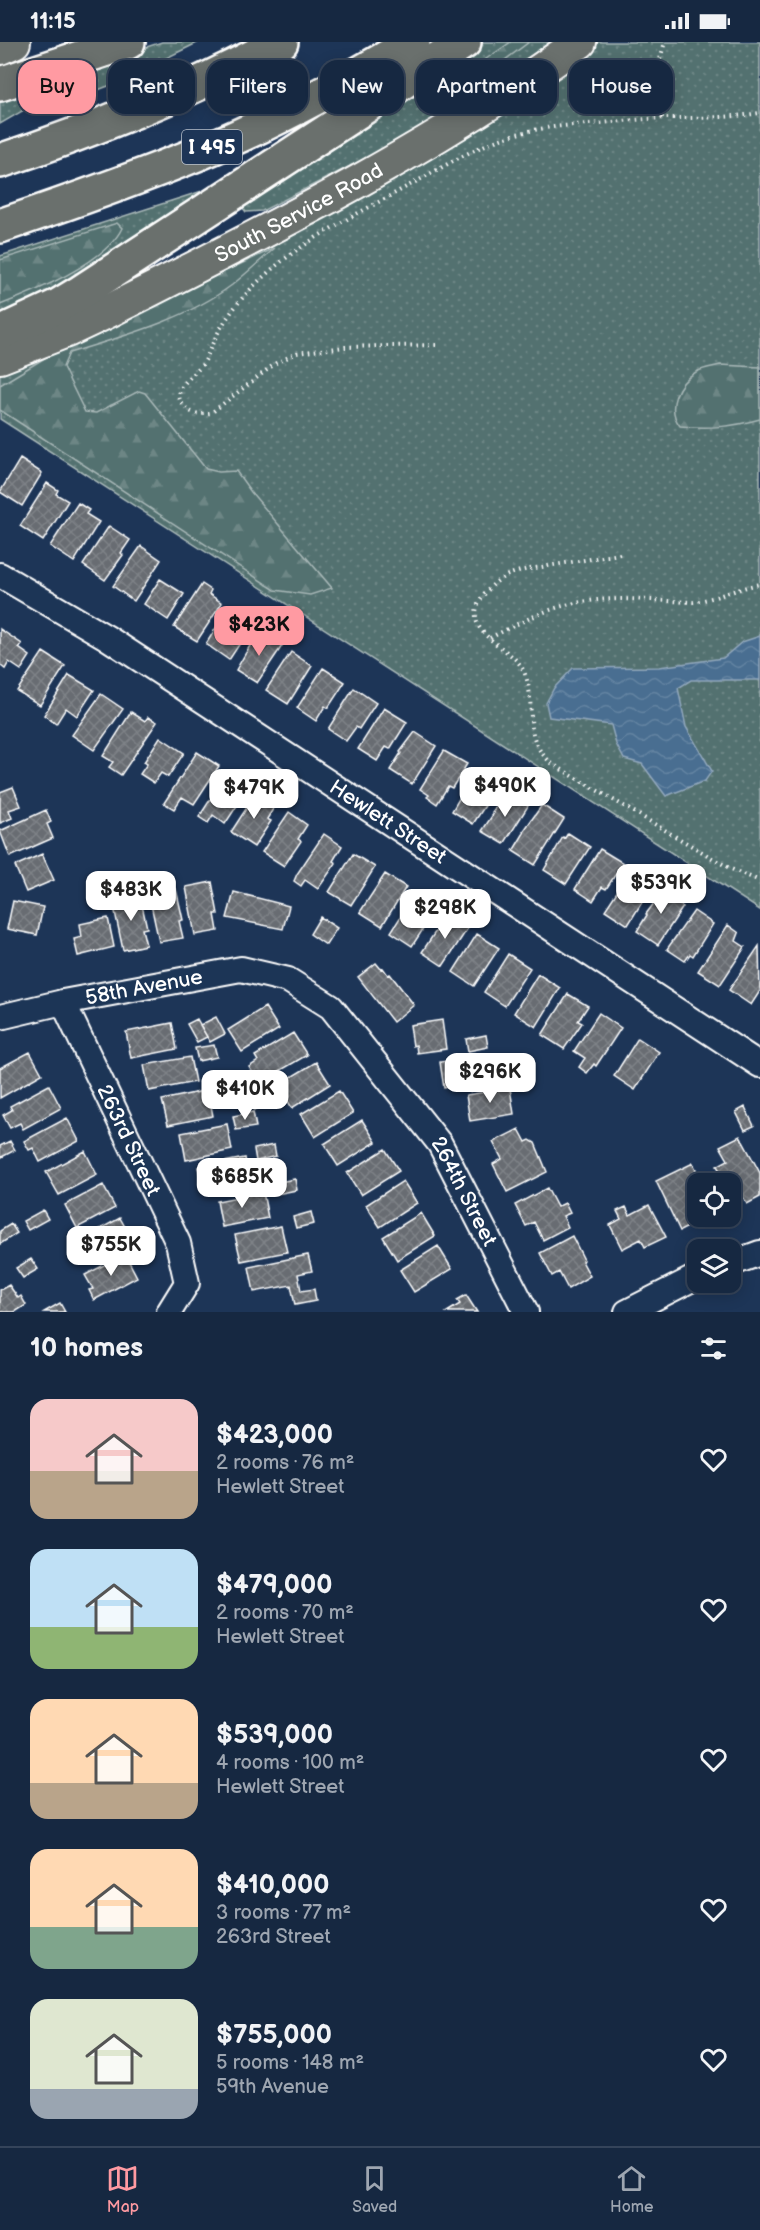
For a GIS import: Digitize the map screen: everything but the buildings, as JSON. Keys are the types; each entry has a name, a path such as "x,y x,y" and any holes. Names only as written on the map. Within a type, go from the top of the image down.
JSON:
{"highway":[{"path":"0,84 128,42"},
{"path":"0,161 124,117 194,86 281,42"},
{"name":"I 495","path":"0,226 204,151 331,89 413,42"},
{"path":"0,333 58,306 81,292 464,42"}],"main road":[{"path":"0,48 14,42"},
{"name":"South Service Road","path":"0,357 103,314 339,193 460,124 580,42"}],"street":[{"name":"Hewlett Street","path":"0,575 106,638 760,1065"},
{"name":"58th Avenue","path":"0,1017 63,1002 241,969 288,980"},
{"name":"264th Street","path":"288,980 331,1007 440,1144 526,1312"},
{"name":"263rd Street","path":"63,1002 178,1243 187,1282 169,1312"},
{"path":"741,1260 760,1253"},
{"path":"627,1312 687,1282"}],"path":[{"path":"662,118 658,66 664,42"},
{"path":"436,345 345,347 297,353 276,363 211,413 191,412 183,406 179,398 179,391 184,381 204,362 215,338 239,300 282,260 323,233 492,141 526,131 662,118 734,117 760,113"},
{"path":"620,554 507,575 490,586 478,602 475,612 478,624 490,638 519,663 525,675 530,724 535,744 543,757 731,869 760,881"},
{"path":"490,638 538,614 580,602 611,600 693,602 760,584"}],"green space":[{"path":"162,42 199,42 162,60 108,60 108,86 96,91 96,63"},
{"path":"480,42 551,42 524,60 453,60"},
{"path":"511,42 529,42 505,60 485,60"},
{"path":"586,42 760,42 760,910 0,419 0,359 453,114 557,114 557,60 553,60"},
{"path":"416,84 416,114 443,114 413,134 262,211 246,212 242,207 255,190 371,114 404,114 404,92"},
{"path":"18,88 18,113 0,124 0,94"},
{"path":"202,191 183,209 50,293 0,313 0,256"},
{"path":"117,223 122,228 114,241 101,253 49,284 0,305 0,260"},
{"path":"275,248 232,285 214,297 154,326 69,353 63,367 85,412 96,413 139,391 145,393 206,469 219,472 236,471 332,588 310,595 275,590 0,410 0,385 68,344"},
{"path":"720,365 760,367 760,419 720,427 680,426 674,412 679,389 696,372"}],"water":[{"path":"760,636 760,680 691,680 678,688 686,727 712,771 705,781 666,796 642,764 624,759 616,744 611,725 549,717 546,703 554,688 573,668 659,667 723,658 742,642"}]}
